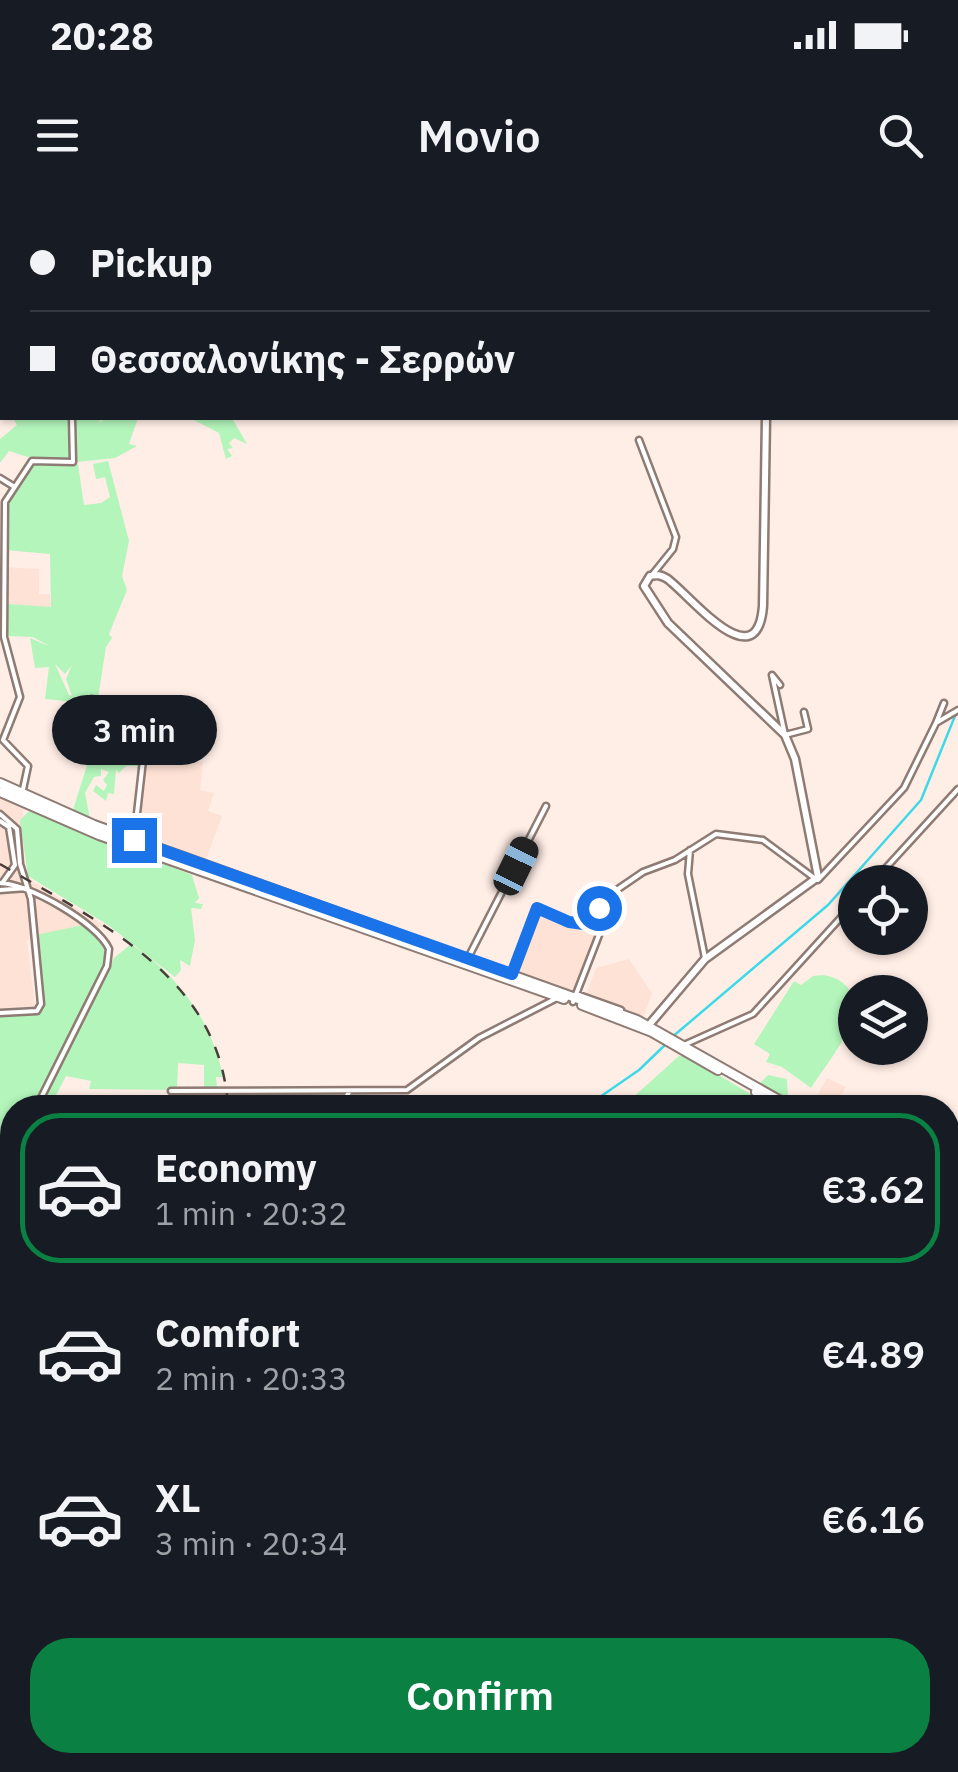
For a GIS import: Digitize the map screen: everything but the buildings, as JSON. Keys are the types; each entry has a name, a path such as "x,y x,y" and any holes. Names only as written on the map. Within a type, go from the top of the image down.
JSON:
{"main road":[{"path":"0,783 134,844 163,850 468,958 649,1025 657,1032"},
{"path":"0,792 559,997 574,998"},
{"path":"619,1014 771,1095"},
{"path":"681,1045 761,1095"}],"street":[{"path":"22,794 28,766 3,740 20,697 2,637 5,502 34,460 73,462 72,420"},
{"path":"662,564 666,578 728,632 740,635 759,625 763,606 766,420"},
{"path":"638,440 676,537 644,590 668,624 784,734"},
{"path":"0,478 13,486"},
{"path":"650,576 666,578"},
{"path":"780,684 772,675 819,866 816,882"},
{"path":"88,705 91,699 149,707 134,844"},
{"path":"649,1025 704,959 816,882 904,788 944,703"},
{"path":"936,722 958,710"},
{"path":"784,734 808,729 804,712"},
{"path":"888,865 958,790"},
{"path":"468,958 546,806"},
{"path":"0,814 16,824 41,1007 34,1012 0,1013"},
{"path":"0,821 9,827 18,883"},
{"path":"138,823 163,850"},
{"path":"574,998 603,900 643,872 716,834 763,840 816,882"},
{"path":"690,850 688,874 704,959"},
{"path":"1,886 15,866"},
{"path":"1,886 18,883 27,888 98,934 110,954 42,1095"},
{"path":"1,886 27,888"},
{"path":"512,974 537,908 569,922 598,926"},
{"path":"681,1045 754,1014 838,921"},
{"path":"172,1091 350,1092 412,1088 472,1042 559,997"},
{"path":"700,1054 699,1045 707,1036"}],"shaded area":[{"path":"5,567 39,569 39,594 50,594 51,608 7,604"},
{"path":"148,757 203,762 200,790 214,793 208,811 222,816 205,862 150,838 140,824"},
{"path":"0,798 23,808 25,877 105,926 27,940 35,1007 0,1009"},
{"path":"539,910 597,933 573,994 515,971"},
{"path":"629,959 652,993 643,1018 586,995 596,968"},
{"path":"827,1078 846,1087 842,1095 818,1095"}],"green space":[{"path":"14,420 71,420 71,460 34,459 9,451 0,463 0,439 17,425"},
{"path":"73,420 101,420 97,424 103,420 137,420 129,444 137,446 115,458 76,462"},
{"path":"194,420 233,420 247,444 234,438 229,443 233,448 227,449 232,456 226,459 219,433"},
{"path":"43,460 78,464 84,505 101,503 110,497 105,477 96,479 93,464 108,461 129,541 122,576 127,590 109,634 112,638 106,647 98,698 73,696 88,700 85,703 45,699 49,667 35,668 30,638 51,647 33,637 5,636 7,604 51,607 50,554 5,550 7,501 30,464","holes":["55,664 65,674 72,665 66,679 72,696 69,695"]},
{"path":"94,700 147,709 144,739 92,733 91,755 95,759 143,761 139,776 137,766 126,766 119,773 116,770 114,794 108,793 106,801 93,791 96,785 104,791 107,785 103,780 109,772 101,769 101,776 94,777 85,793 90,819 72,813 89,759 87,742 65,743 65,737 88,737"},
{"path":"29,811 192,875 199,898 195,903 203,904 201,909 191,908 195,940 190,966 180,960 181,970 175,977 108,925 28,876 20,820"},
{"path":"83,925 104,940 106,964 40,1095 0,1095 0,1014 42,1009 36,935"},
{"path":"131,944 178,985 211,1037 223,1077 216,1077 217,1088 204,1089 204,1065 178,1063 177,1090 89,1089 91,1081 66,1076 56,1095 46,1095 114,958"},
{"path":"813,976 838,980 838,1048 811,1088 782,1067 766,1062 770,1054 754,1044 794,981 801,985"},
{"path":"679,1056 687,1056 752,1095 636,1095"},
{"path":"768,1075 787,1079 788,1095 779,1095 759,1084"}],"waterway":[{"path":"671,1038 828,905 921,800 957,711"},
{"path":"603,1095 639,1070 666,1044"}],"railway":[{"path":"0,864 114,933 149,959 179,989 203,1023 220,1062 226,1095"}],"route":[{"path":"134,840 512,974 537,908 569,922 598,926 599,908"}]}
